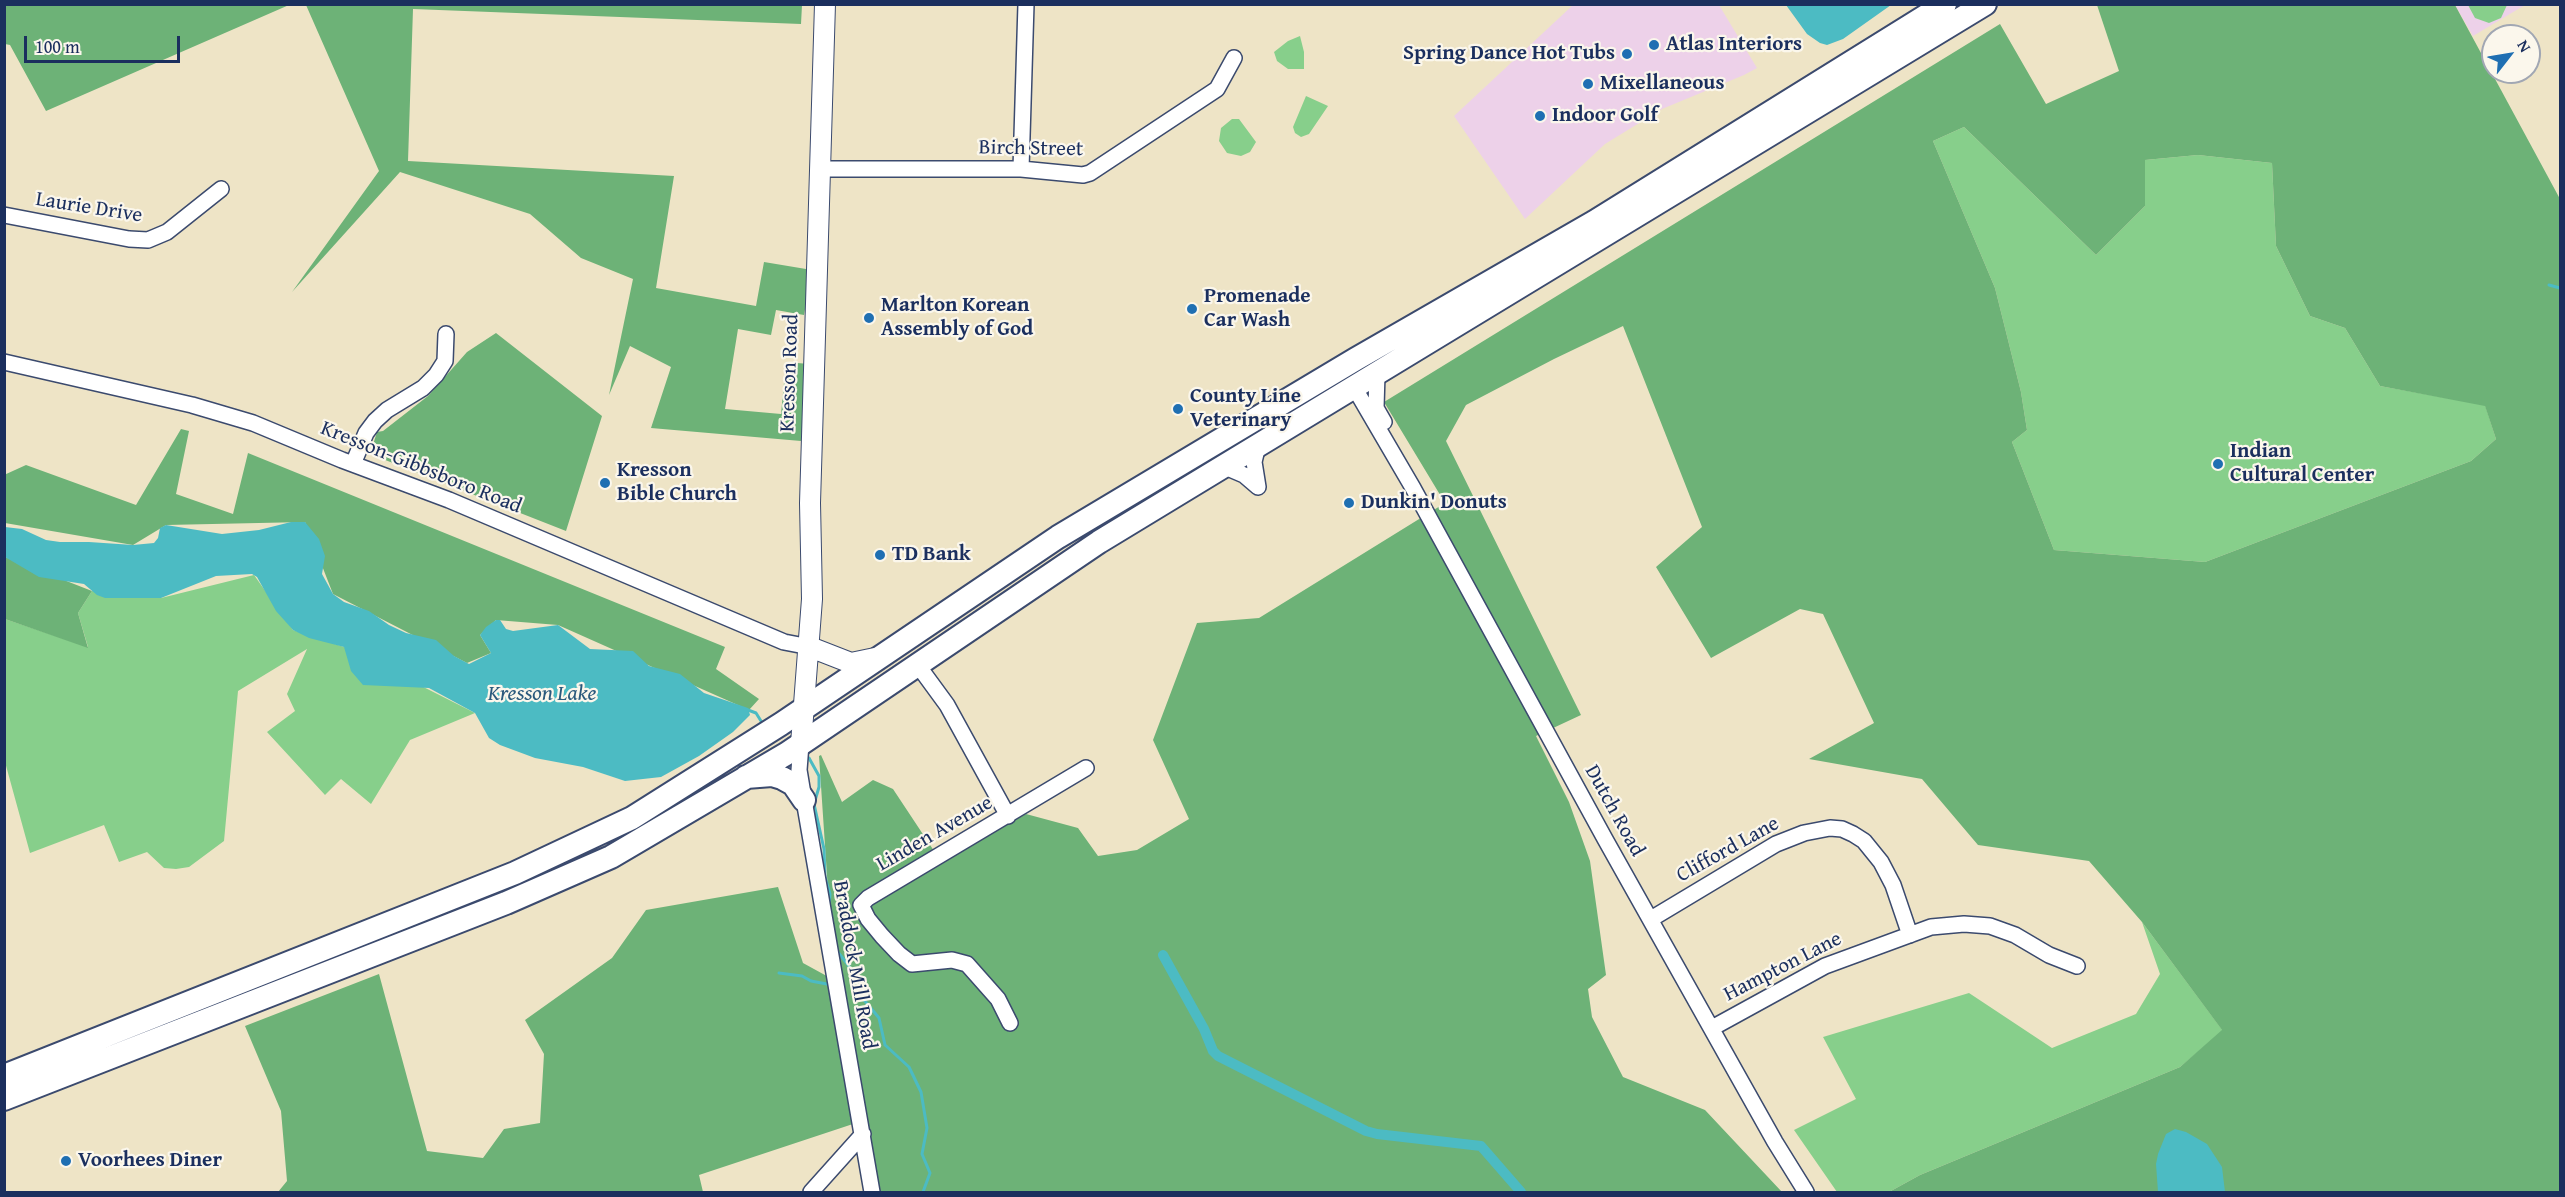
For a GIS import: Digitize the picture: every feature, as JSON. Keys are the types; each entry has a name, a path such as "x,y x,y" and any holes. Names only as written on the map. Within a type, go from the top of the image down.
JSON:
{"highway":[{"path":"4,1076 267,973 562,853 664,800 1058,537 1356,359 1391,341 1594,222 1945,4"},
{"path":"4,1100 570,876 611,857 801,744 1099,542 1985,4"},
{"path":"1354,387 1359,370 1385,354 1391,341"},
{"path":"742,778 772,775 782,778 793,784 804,800"}],"main road":[{"name":"Kresson Road","path":"801,744 812,599 810,503 825,4"},
{"path":"810,647 851,663 879,658"}],"street":[{"path":"1021,169 1026,4"},
{"name":"Birch Street","path":"821,169 1021,169 1083,175 1090,173 1217,89 1234,58"},
{"name":"Laurie Drive","path":"4,215 129,239 148,240 167,232 221,189"},
{"path":"352,464 366,433 375,421 423,388 436,375 445,361 446,334"},
{"name":"Kresson-Gibbsboro Road","path":"4,362 208,409 253,423 449,501 784,642 810,647"},
{"name":"Dutch Road","path":"1377,373 1376,408 1389,430 1390,447"},
{"name":"Dutch Road","path":"1354,387 1481,611 1531,707 1806,1192"},
{"path":"1223,466 1244,475 1258,487 1254,462 1258,445"},
{"path":"917,664 947,705 1008,816"},
{"name":"Braddock Mill Road","path":"801,744 799,770 872,1192"},
{"name":"Linden Avenue","path":"1010,1023 998,999 967,964 952,960 912,964 882,936 868,919 861,905 868,898 1086,768"},
{"name":"Clifford Lane","path":"1651,919 1776,844 1804,833 1830,828 1842,829 1864,841 1881,862 1893,885 1910,935"},
{"name":"Hampton Lane","path":"1712,1028 1825,966 1931,927 1990,926 2015,935 2049,955 2077,966"},
{"path":"811,1192 863,1134"}],"shaded area":[{"path":"1573,5 1719,5 1757,68 1662,109 1605,144 1525,219 1454,116"},
{"path":"2455,5 2525,5 2493,24 2481,24 2481,31 2473,36"}],"green space":[{"path":"2468,4 2507,5 2501,18 2489,23 2475,18"},
{"path":"4,5 289,5 46,111 10,45 5,44"},
{"path":"306,5 802,5 801,24 413,9 408,161 674,176 656,288 756,306 764,262 812,270 804,315 776,310 771,335 738,329 725,409 781,414 786,362 809,364 801,441 651,428 671,367 630,346 609,395 633,279 581,258 530,214 400,172 292,292 379,171"},
{"path":"2097,5 2455,5 2481,53 2481,84 2498,84 2560,199 2560,1192 1889,1192 1920,1175 2180,1067 2222,1030 2142,922 2089,861 1978,845 1922,779 1809,759 1874,723 1823,614 1800,609 1711,658 1656,567 1702,527 1623,326 1466,405 1446,441 1581,715 1536,736 1569,802 1590,861 1606,975 1588,989 1592,1017 1623,1077 1705,1110 1782,1192 874,1192 862,1121 699,1175 703,1192 278,1192 287,1181 281,1111 245,1026 379,974 427,1151 483,1158 504,1129 540,1123 544,1054 525,1020 612,958 646,910 778,887 803,963 834,980 819,756 821,755 842,802 873,780 893,789 940,860 1026,814 1078,828 1098,856 1137,850 1189,819 1153,740 1197,623 1259,618 1445,503 1384,402 2000,24 2046,104 2119,71","holes":["1964,127 2096,255 2145,206 2145,160 2198,155 2272,163 2276,246 2310,316 2345,328 2380,386 2485,406 2496,439 2471,461 2205,562 2054,550 2012,442 2027,430 2021,392 1995,288 1933,141"]},
{"path":"1300,36 1304,52 1304,69 1288,69 1277,61 1274,52 1288,41"},
{"path":"1306,96 1328,106 1309,134 1301,137 1295,133 1293,127"},
{"path":"1232,119 1239,119 1256,142 1250,152 1241,156 1227,153 1219,141 1221,128"},
{"path":"1964,127 2096,255 2145,206 2145,160 2198,155 2272,163 2276,246 2310,316 2345,328 2380,386 2485,405 2496,439 2471,461 2205,562 2054,550 2012,442 2027,430 2021,392 1995,288 1933,141"},
{"path":"496,333 602,416 566,531 370,454 377,432 383,431 428,396 467,352"},
{"path":"181,429 189,431 176,494 233,514 248,453 725,647 716,669 759,699 749,710 558,625 496,620 480,635 491,653 467,663 333,594 305,522 166,525 133,545 5,523 4,475 26,465 136,505"},
{"path":"5,557 92,591 78,613 88,648 5,619"},
{"path":"254,575 293,630 344,647 475,713 410,740 371,804 341,779 325,795 267,732 295,711 287,694 307,649 238,691 224,841 189,867 164,868 147,852 119,862 104,825 30,853 5,762 5,619 88,647 78,613 92,591 161,598"},
{"path":"2142,922 2223,1031 2180,1067 1920,1175 1889,1192 1837,1192 1794,1130 1856,1099 1823,1037 1969,993 2052,1048 2136,1014 2160,974"}],"water":[{"path":"1786,5 1891,5 1843,39 1827,45 1807,34"},
{"name":"Kresson Lake","path":"291,522 305,522 319,539 325,556 322,574 333,594 344,602 369,611 389,625 406,633 436,640 454,656 469,664 491,653 480,635 496,620 500,620 506,629 513,631 558,625 590,649 633,651 649,666 680,674 704,693 748,708 750,715 733,732 699,756 661,777 625,781 583,767 535,758 500,745 489,738 475,713 429,688 363,685 351,671 344,647 309,638 293,630 276,611 257,577 252,574 216,576 161,598 105,598 97,595 84,584 39,577 5,557 5,527 22,529 46,540 60,542 133,545 154,543 158,538 160,528 166,525 222,534 259,530"},
{"path":"2175,1129 2186,1132 2207,1144 2222,1167 2225,1192 2158,1192 2156,1164 2158,1154 2166,1134"}],"waterway":[{"path":"2549,285 2560,288"},
{"path":"748,710 756,713 761,721"},
{"path":"809,758 819,776 819,787 814,804 824,849 825,877 830,894 829,907"},
{"path":"837,951 849,966 852,981 860,995 879,1018 885,1045 909,1067 921,1092 927,1128 922,1154 930,1173 923,1192"},
{"path":"1163,955 1204,1029 1213,1051 1218,1056 1366,1131 1481,1146 1521,1192"},
{"path":"779,973 802,976 811,981 832,985"}],"place":[{"name":"Atlas Interiors","path":"1654,45"},
{"name":"Spring Dance Hot Tubs","path":"1627,54"},
{"name":"Mixellaneous","path":"1588,84"},
{"name":"Indoor Golf","path":"1540,116"},
{"name":"Promenade Car Wash","path":"1192,309"},
{"name":"Marlton Korean Assembly of God","path":"869,318"},
{"name":"County Line Veterinary","path":"1178,409"},
{"name":"Indian Cultural Center","path":"2218,464"},
{"name":"Kresson Bible Church","path":"605,483"},
{"name":"Dunkin' Donuts","path":"1349,503"},
{"name":"TD Bank","path":"880,555"},
{"name":"Voorhees Diner","path":"66,1161"}]}
